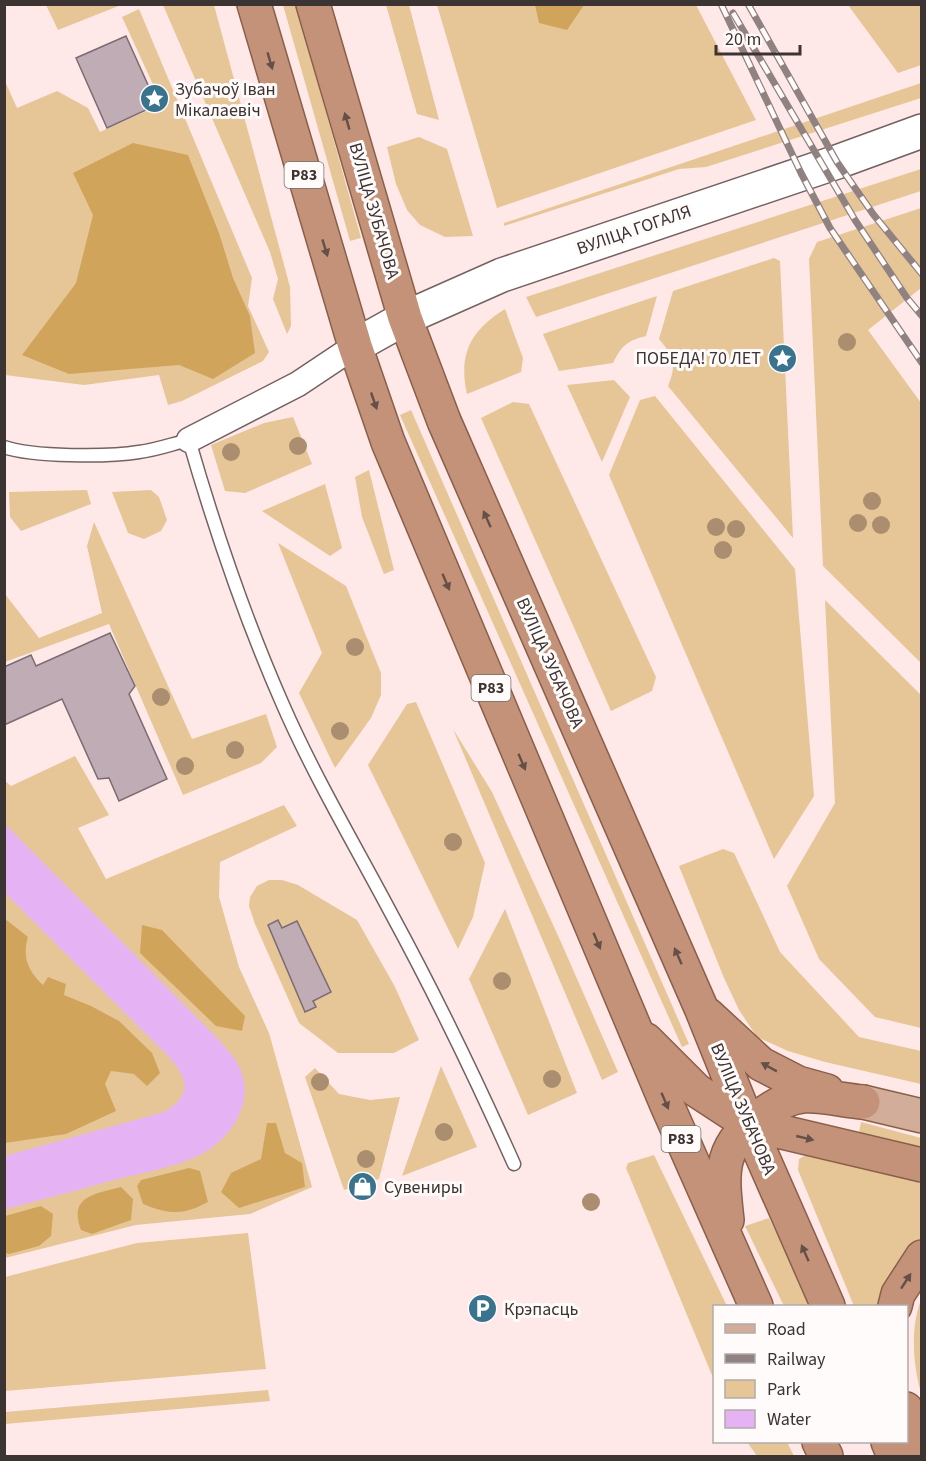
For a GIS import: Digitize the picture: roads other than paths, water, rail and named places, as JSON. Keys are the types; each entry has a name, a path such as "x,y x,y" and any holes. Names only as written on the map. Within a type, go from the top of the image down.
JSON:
{"highway":[{"name":"Р83","path":"254,4 355,346 388,442 634,1028 756,1305"},
{"name":"ВУЛІЦА ЗУБАЧОВА","path":"313,4 405,318 444,421 702,1010 748,1124 828,1305"},
{"path":"702,1010 761,1064 798,1083 863,1102"},
{"path":"634,1028 696,1090 748,1124 921,1166"},
{"path":"730,1250 722,1177 731,1145 748,1124 779,1103 803,1095 863,1102"},
{"path":"896,1305 898,1294 921,1257"},
{"path":"908,1415 920,1456"}],"main road":[{"name":"ВУЛІЦА ГОГАЛЯ","path":"355,346 405,318 502,275 921,131"},
{"path":"863,1102 921,1116"}],"street":[{"path":"189,440 298,384 355,346"}],"lane":[{"path":"4,447 18,452 86,455 138,452 189,440 218,539 282,704 334,811 443,1011 514,1164"}],"water":[{"path":"4,823 224,1046 234,1057 244,1083 242,1108 237,1119 222,1139 202,1154 168,1167 5,1209 5,1156 164,1112 173,1106 183,1094 184,1082 171,1059 5,893"}],"railway":[{"path":"721,4 801,173 830,228 922,363"},
{"path":"748,4 837,162 873,214 922,274"},
{"path":"733,13 855,220 907,298 922,316"}],"place":[{"name":"Зубачоў Іван Мікалаевіч","path":"154,99"},
{"name":"ПОБЕДА! 70 ЛЕТ","path":"782,358"},
{"name":"Сувениры","path":"363,1187"},
{"name":"Крэпасць","path":"483,1309"}]}
